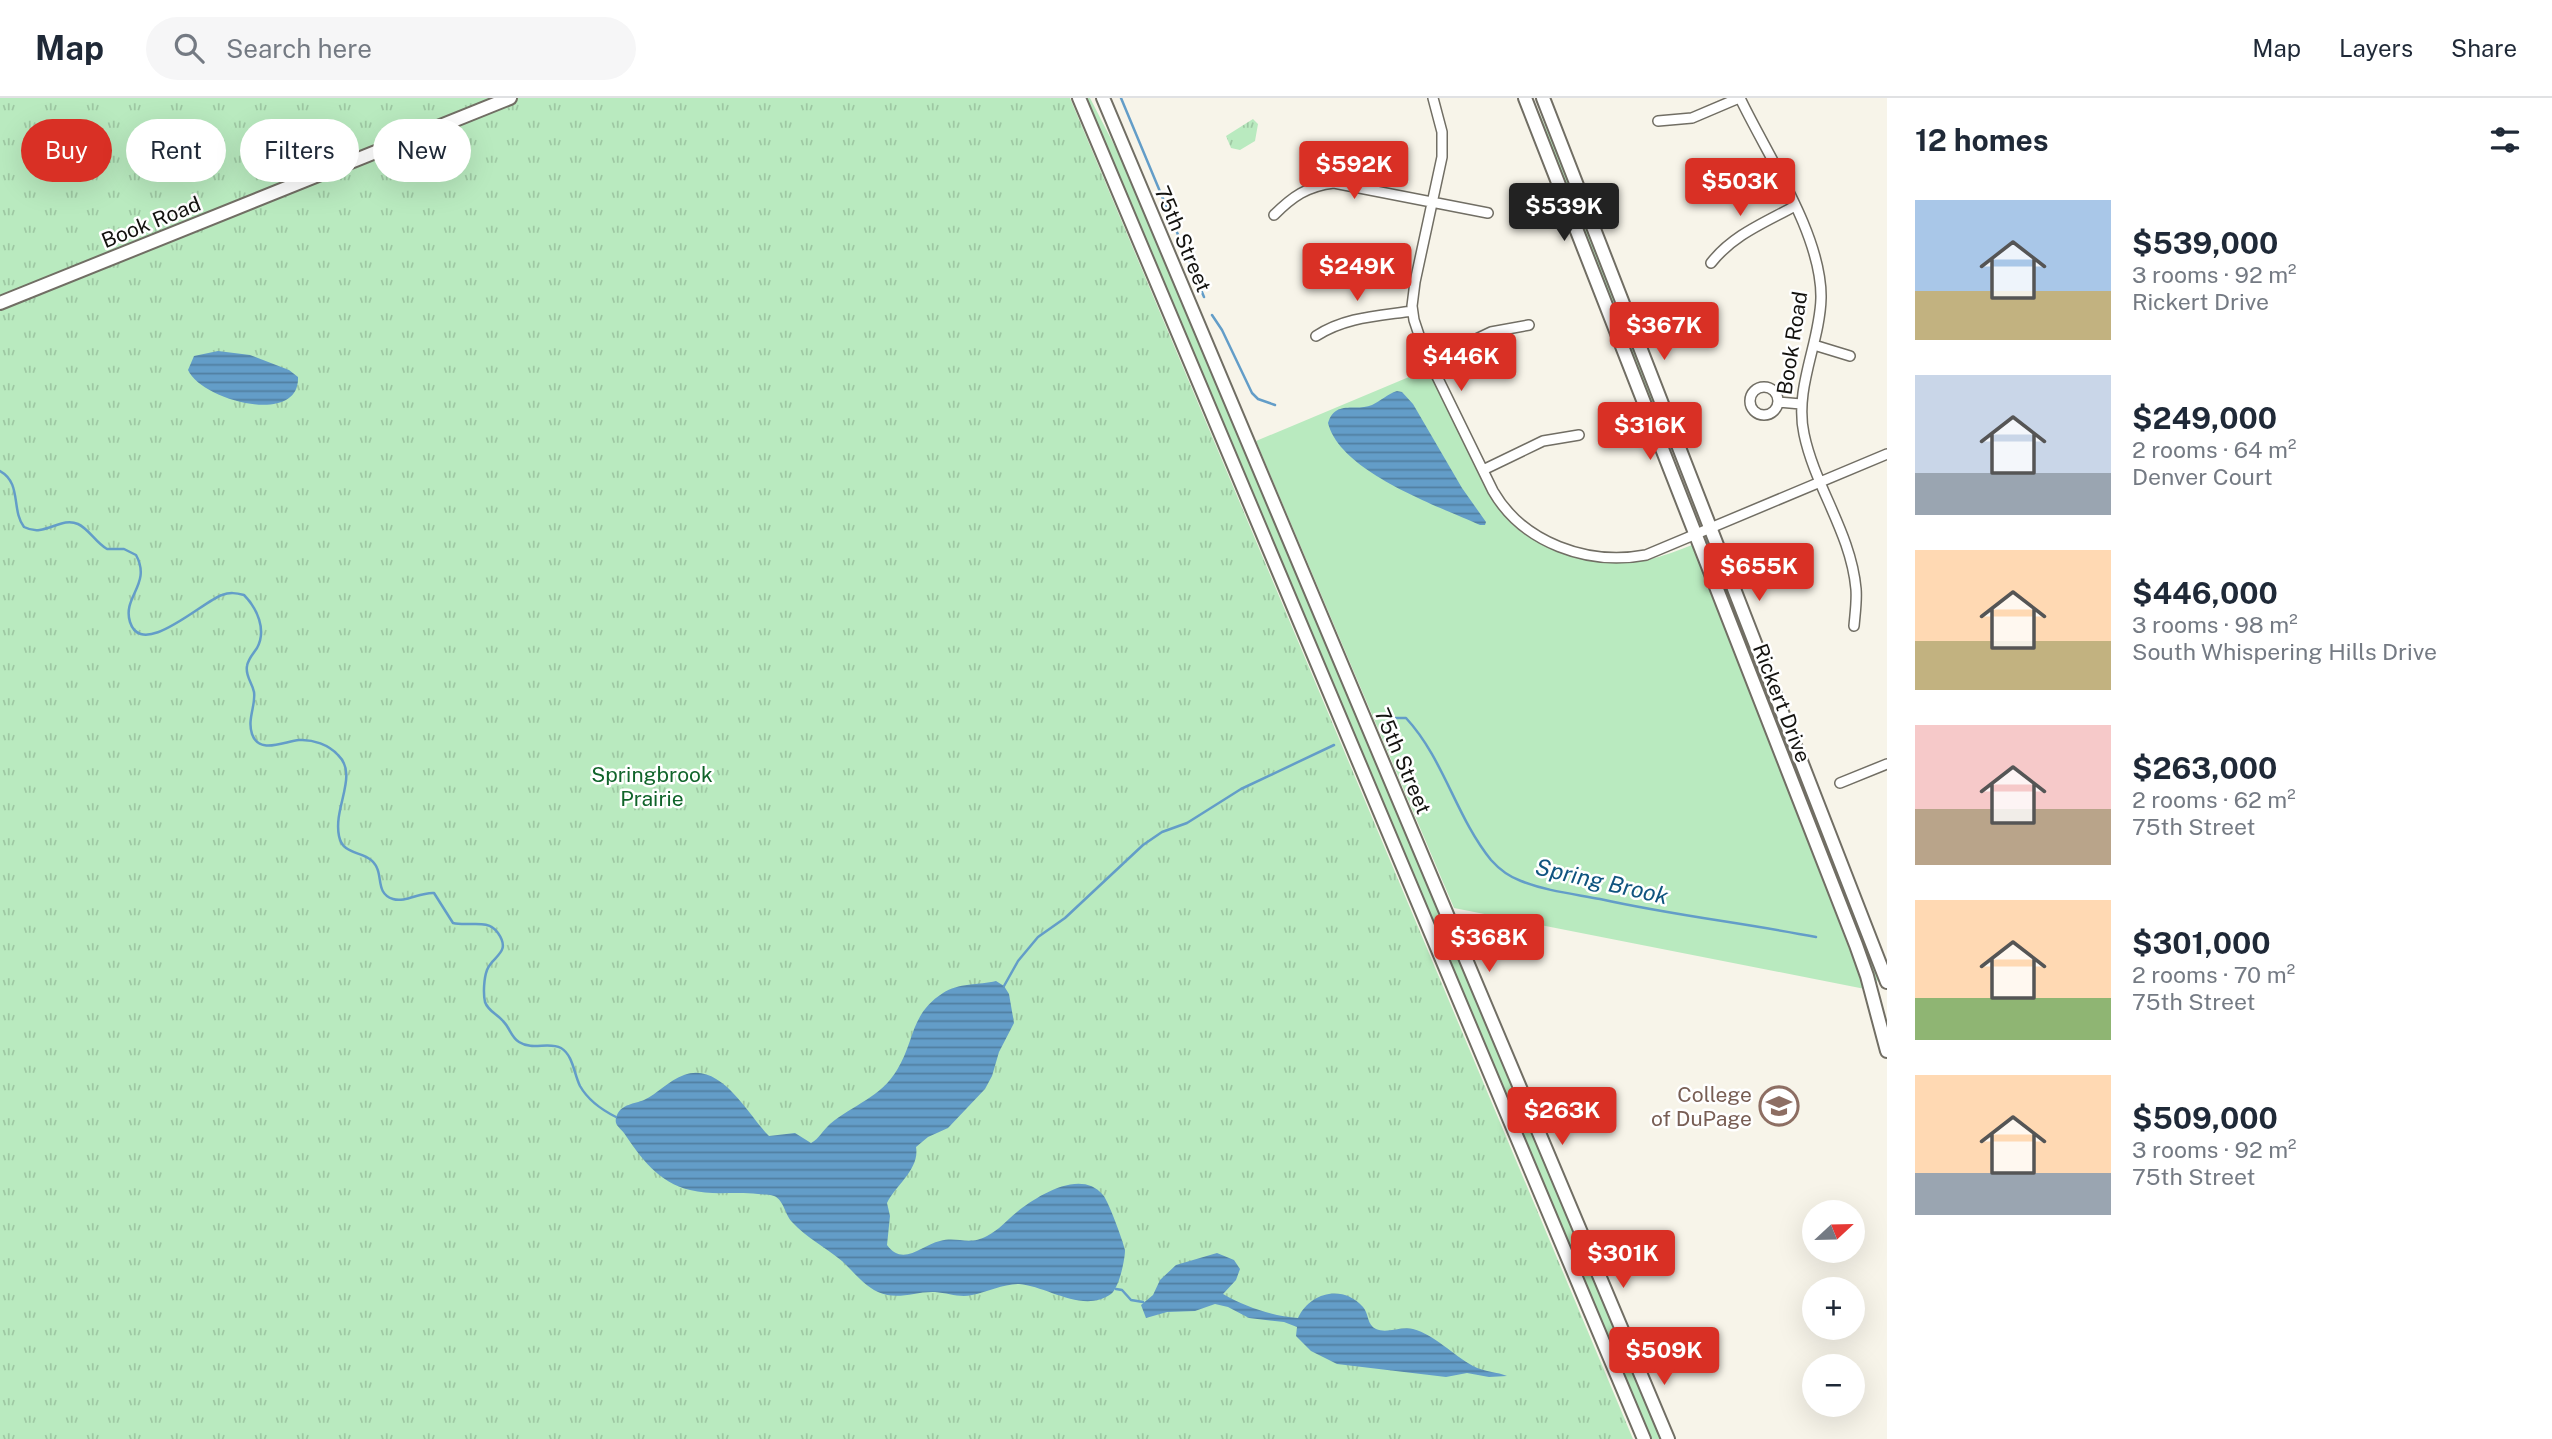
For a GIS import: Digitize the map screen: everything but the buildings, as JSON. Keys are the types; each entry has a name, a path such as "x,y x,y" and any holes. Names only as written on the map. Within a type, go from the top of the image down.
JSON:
{"main road":[{"name":"Book Road","path":"0,303 510,98"},
{"name":"75th Street","path":"1079,98 1644,1439"},
{"name":"75th Street","path":"1102,98 1668,1439"},
{"name":"Rickert Drive","path":"1525,98 1856,945 1887,1051"},
{"name":"Rickert Drive","path":"1543,98 1887,982"}],"street":[{"path":"1433,98 1443,144 1434,201 1415,282 1412,311 1420,340 1483,470 1500,503 1517,523 1536,537 1567,549 1609,557 1636,557 1664,549 1887,454"},
{"path":"1658,121 1692,118 1739,98"},
{"name":"Book Road","path":"1739,98 1810,237 1819,274 1819,318 1801,404 1803,433 1839,525 1854,576 1857,598 1854,626"},
{"path":"1274,215 1303,191 1334,183 1488,213"},
{"path":"1711,263 1723,248 1737,237 1795,206"},
{"path":"1316,337 1331,326 1349,320 1412,311"},
{"path":"1430,361 1491,332 1529,325"},
{"path":"1814,345 1850,356"},
{"path":"1778,402 1801,404"},
{"path":"1483,470 1542,441 1579,435"},
{"path":"1840,783 1887,765"}],"green space":[{"name":"Springbrook Prairie","path":"0,98 1070,98 1633,1439 0,1439"},
{"path":"1085,98 1090,98 1127,170 1663,1439 1650,1439"},
{"path":"1539,112 1577,197 1674,451 1639,375 1537,113"},
{"path":"1253,119 1258,124 1255,141 1240,150 1231,148 1226,136"},
{"path":"1428,369 1490,494 1503,514 1527,536 1563,551 1624,562 1649,560 1692,545 1865,989 1454,908 1256,441"},
{"path":"1732,610 1771,692 1879,977 1877,982"}],"water":[{"path":"218,351 250,355 289,370 298,377 294,392 283,401 268,405 249,404 211,391 188,370 194,356"},
{"path":"1397,391 1402,392 1413,404 1462,488 1486,522 1485,525 1440,508 1393,485 1370,472 1336,441 1328,423 1336,411 1366,407"},
{"path":"996,981 1004,986 1009,994 1014,1023 985,1089 948,1128 928,1137 916,1147 911,1170 887,1203 890,1216 887,1245 893,1251 906,1254 940,1241 981,1239 1047,1192 1071,1184 1083,1184 1094,1187 1105,1198 1125,1250 1117,1286 1111,1294 1100,1299 1077,1300 1019,1284 967,1296 935,1292 885,1295 863,1282 842,1261 798,1228 777,1198 749,1193 699,1192 679,1187 651,1168 616,1123 619,1111 625,1106 644,1100 684,1075 697,1073 722,1083 769,1136 795,1133 811,1143 830,1124 875,1094 890,1079 903,1059 919,1019 932,1001 955,987"},
{"path":"1217,1253 1234,1260 1240,1269 1236,1280 1223,1294 1241,1303 1269,1313 1298,1318 1310,1302 1319,1297 1328,1294 1346,1295 1363,1307 1371,1325 1376,1329 1413,1329 1436,1340 1473,1366 1507,1376 1489,1377 1467,1373 1446,1377 1337,1364 1311,1351 1296,1336 1297,1327 1284,1322 1249,1318 1228,1307 1215,1304 1195,1311 1167,1312 1146,1318 1141,1305 1153,1295 1160,1280 1176,1265"}],"waterway":[{"path":"1121,98 1204,297"},
{"path":"1212,315 1252,393 1258,399 1275,405"},
{"name":"Spring Brook","path":"0,471 11,482 24,527 39,530 71,522 82,526 107,549 124,549 136,555 141,574 129,613 130,622 137,632 147,635 159,632 222,595 244,595 253,606 261,627 260,641 248,661 247,670 254,692 250,723 255,740 266,745 310,741 325,746 338,755 346,772 338,825 341,843 373,862 382,890 388,897 402,900 434,893 453,923 484,924 494,928 503,945 500,954 489,965 486,973 486,1005 503,1021 514,1038 524,1045 551,1045 565,1051 583,1091 596,1104 616,1117"},
{"name":"Spring Brook","path":"1382,724 1395,718 1406,718 1430,751 1479,843 1494,863 1517,879 1560,892 1816,937"},
{"name":"Spring Brook","path":"1004,986 1018,961 1038,937 1065,918 1143,845 1162,832 1187,823 1241,789 1334,745"},
{"path":"1116,1289 1122,1290 1131,1300 1143,1302"}],"place":[{"name":"College of DuPage","path":"1779,1106"}]}
